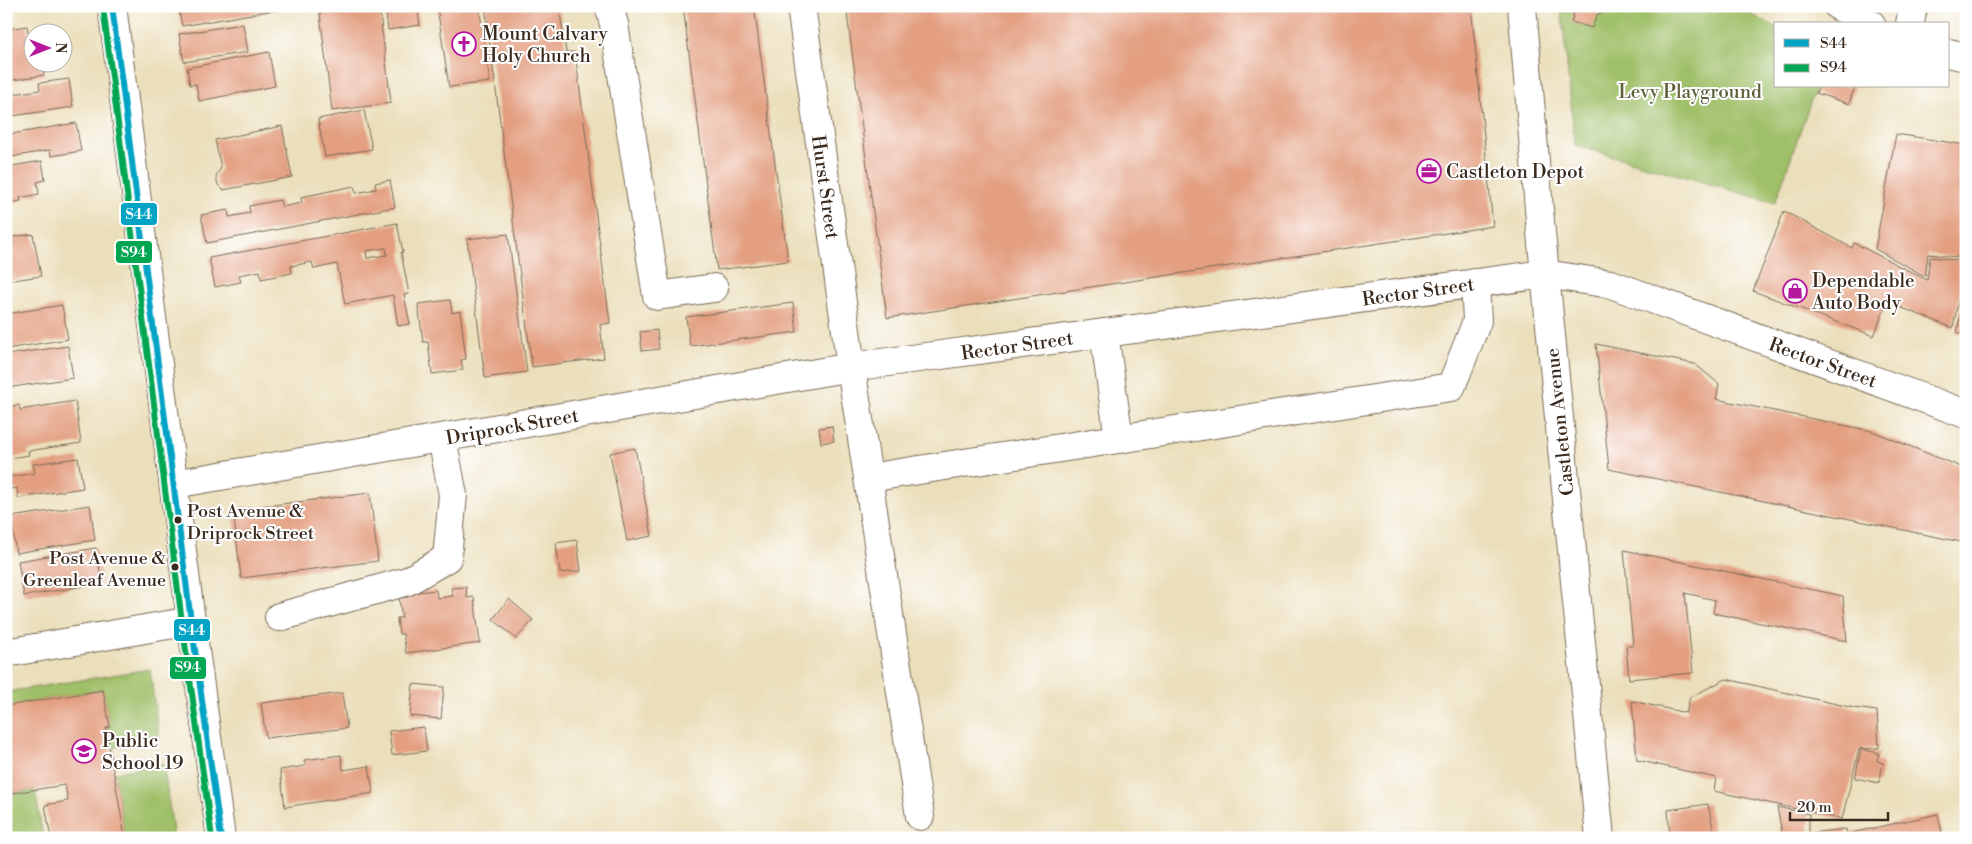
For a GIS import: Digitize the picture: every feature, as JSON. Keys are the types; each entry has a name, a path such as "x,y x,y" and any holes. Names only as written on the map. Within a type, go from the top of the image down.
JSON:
{"street":[{"path":"112,6 191,621 221,838"},
{"path":"609,6 614,24 658,296 714,288"},
{"name":"Hurst Street","path":"801,6 851,367 920,816"},
{"name":"Castleton Avenue","path":"1522,6 1545,274 1600,838"},
{"path":"1838,6 1867,22"},
{"path":"1910,22 1913,6"},
{"path":"1950,53 1966,57"},
{"name":"Rector Street","path":"851,367 1545,274 1611,284 1966,414"},
{"path":"868,478 1451,387 1477,321 1475,283"},
{"path":"1104,333 1119,439"},
{"name":"Driprock Street","path":"174,484 851,367"},
{"path":"279,617 408,581 447,558 453,495 442,438"},
{"path":"6,653 191,621"}],"green space":[{"name":"Levy Playground","path":"1561,6 1735,6 1774,26 1774,88 1815,88 1775,203 1575,145"},
{"path":"150,669 159,739 110,748 106,728 110,727 103,690 6,706 6,692"},
{"path":"163,763 174,838 125,838 114,773"},
{"path":"35,790 43,838 6,838 6,794"}],"building":[{"path":"178,6 275,6 275,10 182,26"},
{"path":"319,6 379,6 391,103 332,111"},
{"path":"385,6 417,6 420,25 388,30"},
{"name":"Mount Calvary Holy Church","path":"437,6 479,6 490,82 449,87"},
{"path":"485,6 559,6 566,52 575,52 610,323 600,325 604,358 532,367"},
{"path":"683,6 754,6 788,261 717,270"},
{"path":"846,6 1471,6 1493,226 887,318"},
{"path":"1576,6 1616,6 1597,15 1592,28 1571,22"},
{"path":"243,24 248,52 184,62 179,34"},
{"path":"22,27 22,72 44,72 44,75 7,81 6,29"},
{"path":"269,52 275,86 199,101 196,84 190,85 187,68"},
{"path":"69,79 73,107 6,117 6,95 40,90 39,83"},
{"path":"1818,88 1854,88 1849,104 1816,93"},
{"path":"364,110 372,149 325,157 318,119"},
{"path":"76,123 81,151 51,156 50,150 6,158 6,135"},
{"path":"282,126 292,177 223,190 218,185 216,176 221,168 215,140"},
{"path":"1896,134 1966,145 1966,258 1928,254 1925,276 1875,249"},
{"path":"42,161 45,180 37,182 39,194 20,198 21,201 6,203 6,167"},
{"path":"390,180 395,207 207,243 201,215 228,210 229,217 250,213 249,206 280,200 282,207 302,203 301,197 354,186 356,193 376,189 375,183"},
{"path":"1784,211 1852,248 1854,243 1927,280 1930,257 1966,261 1953,328 1887,302 1874,336 1753,291"},
{"path":"397,223 409,294 404,295 410,324 398,326 393,295 345,304 337,264 314,269 312,262 291,266 292,273 261,279 260,271 239,275 241,282 215,287 209,258","holes":["386,248 387,255 367,258 366,251"]},
{"path":"33,234 41,276 6,281 6,238"},
{"path":"508,234 527,372 485,378 467,239"},
{"path":"1966,286 1966,334 1957,333"},
{"path":"450,300 452,313 460,311 466,359 461,360 463,370 432,374 428,342 423,342 418,304"},
{"path":"793,303 797,332 690,346 686,317"},
{"path":"62,305 68,339 6,349 6,314"},
{"path":"657,330 659,349 642,351 640,332"},
{"path":"1596,344 1695,364 1719,384 1716,399 1872,431 1966,469 1966,543 1609,469"},
{"path":"68,346 73,378 6,388 6,355"},
{"path":"75,401 81,443 28,451 29,455 9,458 6,438 6,407 19,405 20,410"},
{"path":"832,426 834,441 821,443 819,428"},
{"path":"635,448 652,536 627,541 610,453"},
{"path":"78,458 83,488 18,498 17,488 11,489 10,477 35,473 33,464"},
{"path":"370,493 378,561 241,578 233,510"},
{"path":"90,505 95,540 16,553 11,517"},
{"path":"577,540 581,571 560,573 556,543"},
{"path":"96,548 102,583 24,596 18,561"},
{"path":"1624,550 1843,596 1847,641 1713,613 1715,600 1685,593 1693,673 1629,679 1626,646 1633,646"},
{"path":"466,587 467,598 474,597 480,643 406,653 403,634 399,634 397,618 402,618 399,598 408,597 408,593 436,590 437,598 453,596 451,588"},
{"path":"509,599 533,620 516,639 493,619"},
{"path":"1726,679 1854,708 1877,711 1879,748 1859,749 1842,819 1714,791 1716,778 1637,760 1632,701 1686,713 1690,697"},
{"path":"413,684 444,687 441,719 410,716"},
{"path":"103,690 110,727 106,728 125,838 51,838 45,805 68,801 65,785 6,794 6,706"},
{"path":"342,693 347,728 266,738 261,703"},
{"path":"424,727 427,751 392,755 389,731"},
{"path":"1861,749 1879,753 1877,761 1883,763 1879,783 1855,778"},
{"path":"341,755 343,770 369,766 373,793 285,807 280,770 305,766 304,760"},
{"path":"1708,804 1715,838 1670,838 1668,810"},
{"path":"1777,807 1809,814 1809,833 1846,829 1848,838 1783,838"},
{"path":"1938,814 1943,838 1852,838 1851,833"}],"transit line":[{"name":"S44","path":"112,6 191,621 221,838"},
{"name":"S94","path":"103,7 182,622 212,838"}],"place":[{"name":"Mount Calvary Holy Church","path":"464,44"},
{"name":"Castleton Depot","path":"1429,171"},
{"name":"Dependable Auto Body","path":"1795,291"},
{"name":"Post Avenue & Driprock Street","path":"178,520"},
{"name":"Post Avenue & Greenleaf Avenue","path":"175,567"},
{"name":"Public School 19","path":"84,751"}]}
